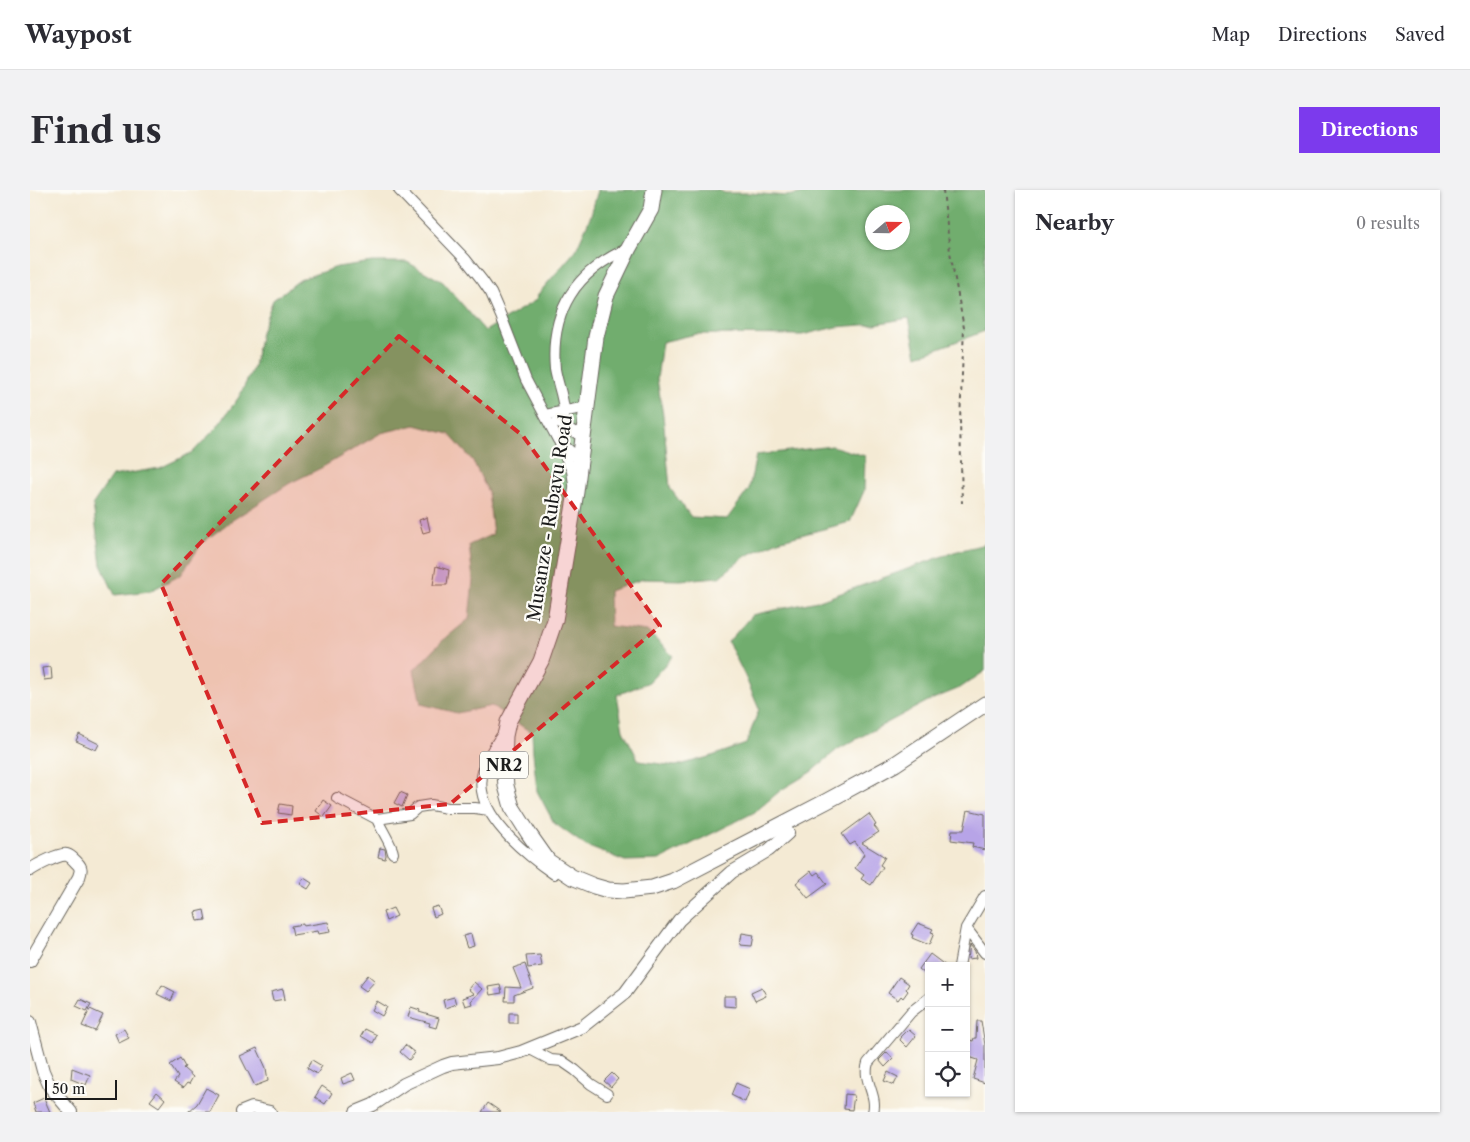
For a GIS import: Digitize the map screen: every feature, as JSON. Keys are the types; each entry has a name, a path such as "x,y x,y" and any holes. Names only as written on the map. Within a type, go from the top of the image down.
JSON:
{"highway":[{"name":"Musanze - Rubavu Road","path":"654,190 651,209 629,248 606,296 596,337 576,492 555,620 541,661 508,722 504,764 506,786 512,806 520,821 548,861 572,877 608,890 624,891 652,888 673,881 827,802 895,764 985,704"}],"main road":[{"path":"356,1112 372,1105 404,1084 442,1066 508,1056 530,1049 582,1027 625,993 679,920 732,872 769,850 788,833 783,823"},
{"path":"30,870 64,854 70,856 80,866 81,870 79,878 30,961"},
{"path":"30,1022 43,1071 50,1088 60,1106 71,1112"},
{"path":"242,1112 252,1108 270,1112"}],"street":[{"path":"399,190 466,260 486,286 501,316 526,380 572,471 576,492"},
{"path":"563,425 565,411 556,370 555,345 558,320 566,301 576,285 594,268 629,248"},
{"path":"545,415 587,407"},
{"path":"545,415 583,437"},
{"path":"558,440 580,460"},
{"path":"507,729 495,744 482,774 482,791 493,820 533,860 561,878 585,886 608,890"},
{"path":"337,798 377,819 410,814 418,807 431,805 447,808 489,810"},
{"path":"377,819 384,836 392,847 393,853"},
{"path":"960,962 966,928 985,896"},
{"path":"966,928 985,953"},
{"path":"873,1112 875,1102 866,1072 868,1063 911,1012 925,1001"},
{"path":"530,1049 551,1060 562,1061 607,1094"}],"path":[{"path":"942,190 950,252 964,328 960,420 962,503"}],"highlighted area":[{"path":"399,336 523,436 660,626 450,804 262,823 161,584"}],"green space":[{"path":"598,190 718,190 725,193 786,196 823,190 985,190 985,331 917,356 909,318 875,324 836,327 802,335 696,334 662,342 657,379 663,415 670,488 691,517 727,519 749,489 756,455 832,446 865,456 864,491 850,522 778,541 746,556 719,577 680,580 643,579 609,591 610,626 647,631 673,656 649,682 617,695 623,730 639,761 676,766 746,744 759,709 728,642 752,615 822,600 954,552 985,544 985,671 960,688 928,701 838,749 811,772 781,790 755,812 659,860 625,861 586,846 554,823 537,791 532,733 492,706 457,713 421,704 414,670 441,642 469,619 473,580 469,545 493,534 488,492 473,461 449,434 415,425 381,433 321,468 290,483 231,521 202,543 181,575 150,591 115,595 101,565 93,504 112,476 160,468 193,452 217,427 239,397 254,366 261,332 273,300 301,279 337,267 372,262 407,262 443,282 485,331 536,300 539,293 576,250 590,218"}],"building":[{"path":"427,517 430,531 423,533 419,520"},
{"path":"436,566 449,570 447,585 433,585"},
{"path":"51,667 52,679 44,680 42,668"},
{"path":"79,734 99,744 96,750 76,741"},
{"path":"400,792 407,795 402,807 394,803"},
{"path":"323,800 332,806 324,817 316,811"},
{"path":"280,804 292,806 291,815 278,813"},
{"path":"968,810 985,814 985,850 972,847 973,843 951,840 952,830 964,830"},
{"path":"869,814 879,832 862,843 885,857 880,865 883,867 871,885 861,879 864,875 855,868 864,854 855,842 850,845 842,834"},
{"path":"380,848 385,849 385,859 378,857"},
{"path":"811,871 814,875 818,872 827,884 808,898 796,883"},
{"path":"304,878 312,883 308,889 300,884"},
{"path":"438,906 441,914 434,917 431,908"},
{"path":"393,908 397,916 386,921 383,912"},
{"path":"204,910 206,920 197,921 195,912"},
{"path":"328,922 330,932 318,934 317,931 293,935 291,926"},
{"path":"918,923 933,929 931,932 934,933 929,945 912,938 913,935 911,934"},
{"path":"742,933 754,935 752,946 740,945"},
{"path":"471,934 474,946 467,948 463,936"},
{"path":"970,945 975,951 976,958 968,959"},
{"path":"930,954 941,962 925,962 925,974 919,969"},
{"path":"540,955 542,966 528,968 526,956"},
{"path":"525,964 533,988 514,995 514,1001 505,1001 506,987 521,988 513,968"},
{"path":"368,975 375,981 366,991 359,986"},
{"path":"899,977 909,984 906,989 908,991 903,998 901,996 898,1000 888,993"},
{"path":"474,982 482,989 471,1001 472,1004 465,1006 462,998 474,994 468,989"},
{"path":"162,985 175,992 171,1001 157,994"},
{"path":"500,985 502,993 490,995 488,987"},
{"path":"762,987 766,996 755,1001 751,992"},
{"path":"283,989 285,999 273,1001 271,992"},
{"path":"724,996 736,996 736,1007 724,1006"},
{"path":"454,997 456,1004 445,1008 443,1000"},
{"path":"80,999 91,1004 87,1011 76,1006"},
{"path":"377,1001 387,1007 382,1016 372,1010"},
{"path":"411,1007 420,1010 419,1012 439,1018 436,1028 429,1026 430,1023 408,1017"},
{"path":"90,1009 103,1015 95,1031 82,1026"},
{"path":"509,1013 517,1013 517,1023 509,1023"},
{"path":"977,1021 981,1021 985,1045 985,1083 973,1079 978,1060 970,1057 970,1040 973,1041 976,1038"},
{"path":"124,1029 129,1038 119,1043 115,1034"},
{"path":"365,1029 377,1035 373,1043 361,1036"},
{"path":"909,1030 916,1036 907,1047 900,1040 900,1037"},
{"path":"405,1045 415,1053 409,1060 400,1052"},
{"path":"257,1048 266,1068 268,1081 255,1086 240,1056"},
{"path":"887,1052 893,1059 885,1067 879,1060"},
{"path":"180,1058 185,1067 183,1068 193,1077 189,1084 187,1083 183,1088 174,1082 178,1077 170,1065"},
{"path":"312,1060 322,1066 317,1074 307,1068"},
{"path":"72,1068 90,1075 86,1085 71,1079"},
{"path":"888,1072 898,1077 894,1085 884,1081"},
{"path":"352,1073 355,1080 343,1084 341,1078"},
{"path":"612,1073 618,1079 611,1087 604,1081"},
{"path":"736,1083 750,1089 745,1102 731,1095"},
{"path":"322,1086 332,1093 325,1104 315,1097"},
{"path":"206,1088 219,1095 210,1112 188,1112 197,1104"},
{"path":"157,1092 165,1099 159,1107 150,1101"},
{"path":"845,1094 854,1095 852,1110 844,1109"},
{"path":"44,1098 50,1112 36,1112 33,1103"},
{"path":"488,1103 501,1112 482,1112"}]}
